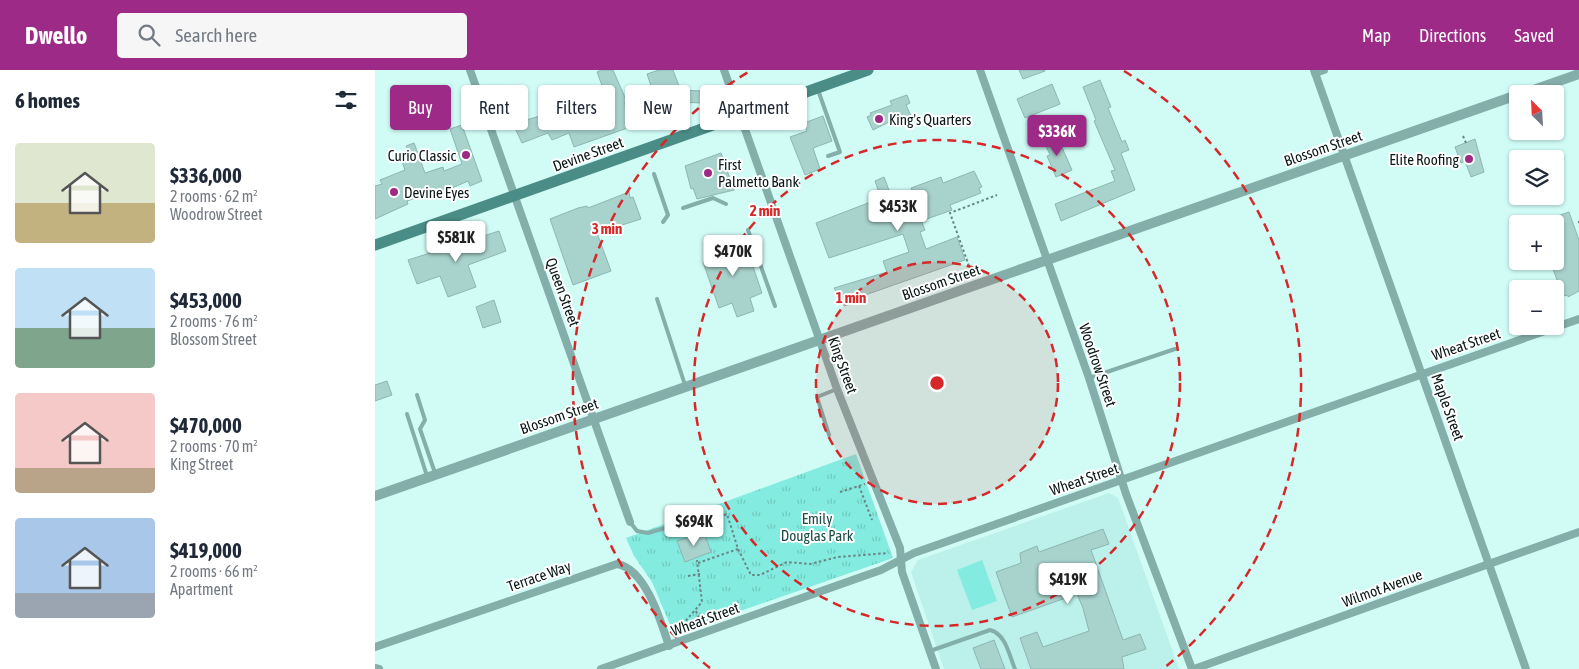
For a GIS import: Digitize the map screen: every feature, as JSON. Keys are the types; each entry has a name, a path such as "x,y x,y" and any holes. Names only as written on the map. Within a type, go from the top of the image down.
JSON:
{"main road":[{"name":"Devine Street","path":"807,92 868,70"},
{"name":"Devine Street","path":"375,246 700,130"}],"street":[{"name":"Queen Street","path":"470,70 630,522"},
{"name":"King Street","path":"724,70 729,85"},
{"name":"Woodrow Street","path":"980,70 1089,378 1121,480 1193,669"},
{"path":"1314,72 1324,70"},
{"name":"Maple Street","path":"1314,72 1526,669"},
{"path":"1548,85 1579,74"},
{"name":"Blossom Street","path":"375,496 1509,99"},
{"name":"King Street","path":"745,130 837,389 900,548 902,572 935,669"},
{"name":"Wheat Street","path":"601,669 618,666 901,561 914,553 1579,319"},
{"name":"Wilmot Avenue","path":"1193,669 1579,532"},
{"name":"Terrace Way","path":"375,647 617,564 627,567 643,585 655,606 669,646"},
{"path":"375,668 379,669"}],"lane":[{"path":"817,88 840,152 828,156"},
{"path":"654,174 668,215 663,222"},
{"path":"683,208 713,198 726,204"},
{"path":"748,230 775,306"},
{"path":"657,300 686,387"},
{"path":"1089,378 1175,349"},
{"path":"829,435 817,397 837,389"},
{"path":"417,395 425,420 420,429 432,476"},
{"path":"407,414 432,476"},
{"path":"630,522 637,531 648,532 699,520"},
{"path":"929,651 990,630 998,632 1003,639 1015,669"}],"path":[{"path":"1463,136 1466,143"},
{"path":"969,266 950,212 997,195"},
{"path":"840,492 865,484"},
{"path":"859,486 872,520"},
{"path":"699,520 727,514 738,549 751,575 754,576 787,562 810,564 839,557 888,553"},
{"path":"675,632 696,611 703,599 698,561 738,549"},
{"path":"688,576 700,574"},
{"path":"696,611 701,623"}],"shaded area":[{"path":"1109,493 1118,498 1179,669 944,669 911,572 918,560"}],"green space":[{"name":"Emily Douglas Park","path":"856,454 893,558 674,634 652,582 634,556 626,538"},
{"path":"982,560 997,601 972,610 957,570"}],"building":[{"path":"613,70 625,97 625,129 574,147 569,133 552,140 548,133 522,143 516,130 528,130 528,120 538,116 538,130 615,130 615,85 602,85 597,72"},
{"path":"659,70 673,70 679,85 651,85 647,74"},
{"path":"1019,70 1045,70 1045,71 1023,79"},
{"path":"1100,80 1111,107 1108,108 1122,142 1125,140 1129,150 1121,153 1135,190 1061,221 1055,204 1115,181 1111,171 1115,170 1094,121 1096,120 1083,87"},
{"path":"1052,84 1060,104 1025,118 1017,99"},
{"path":"690,90 700,91 700,103 690,102"},
{"path":"907,95 910,103 906,105 911,116 899,121 897,118 873,130 867,117 871,115 870,113 892,105 890,101"},
{"path":"823,116 832,141 813,148 820,169 805,175 790,137 807,131 807,122"},
{"path":"461,125 461,130 464,130 482,181 470,186 468,181 436,195 435,191 407,201 408,204 375,219 375,186 382,184 380,180 405,170 400,155 409,152 406,146 414,143 425,173 443,167 444,171 462,164 451,129"},
{"path":"1057,136 1072,170 1056,177 1047,156 1050,155 1044,142"},
{"name":"Elite Roofing","path":"1475,139 1484,172 1471,177 1465,161 1461,163 1455,147"},
{"name":"First Palmetto Bank","path":"721,153 734,190 697,199 693,188 691,189 685,166"},
{"path":"974,171 982,187 979,188 981,193 950,205 952,210 924,220 922,223 925,230 920,232 926,249 957,237 965,260 851,300 852,303 844,306 834,288 887,272 883,261 909,252 903,234 829,258 816,223 881,198 875,181 884,177 893,201 913,193 911,188 941,177 943,183"},
{"path":"629,192 630,198 633,197 641,219 597,233 611,271 573,285 550,219 578,208 587,206 588,208"},
{"path":"1569,212 1579,240 1579,291 1568,297 1568,295 1564,296 1564,280 1557,280 1553,270 1564,270 1564,215 1561,215"},
{"path":"499,231 506,251 468,265 476,287 448,297 440,276 417,284 408,260"},
{"path":"728,237 733,251 746,246 762,293 750,298 754,311 737,317 732,303 719,308 703,262 716,257 711,244"},
{"path":"494,300 501,322 483,328 476,307"},
{"path":"387,381 392,395 375,401 375,385"},
{"path":"1103,529 1109,544 1091,550 1123,640 1140,634 1146,649 1122,657 1124,669 1031,669 1020,638 1037,632 1043,647 1089,631 1083,608 1077,594 1012,617 996,572 1021,563 1020,553 1037,546 1039,552"},
{"path":"704,532 711,552 685,562 677,541"},
{"path":"994,640 1005,669 981,669 973,648"}],"place":[{"name":"King's Quarters","path":"879,119"},
{"name":"Curio Classic","path":"466,155"},
{"name":"Elite Roofing","path":"1469,159"},
{"name":"First Palmetto Bank","path":"708,173"},
{"name":"Devine Eyes","path":"394,192"}]}
